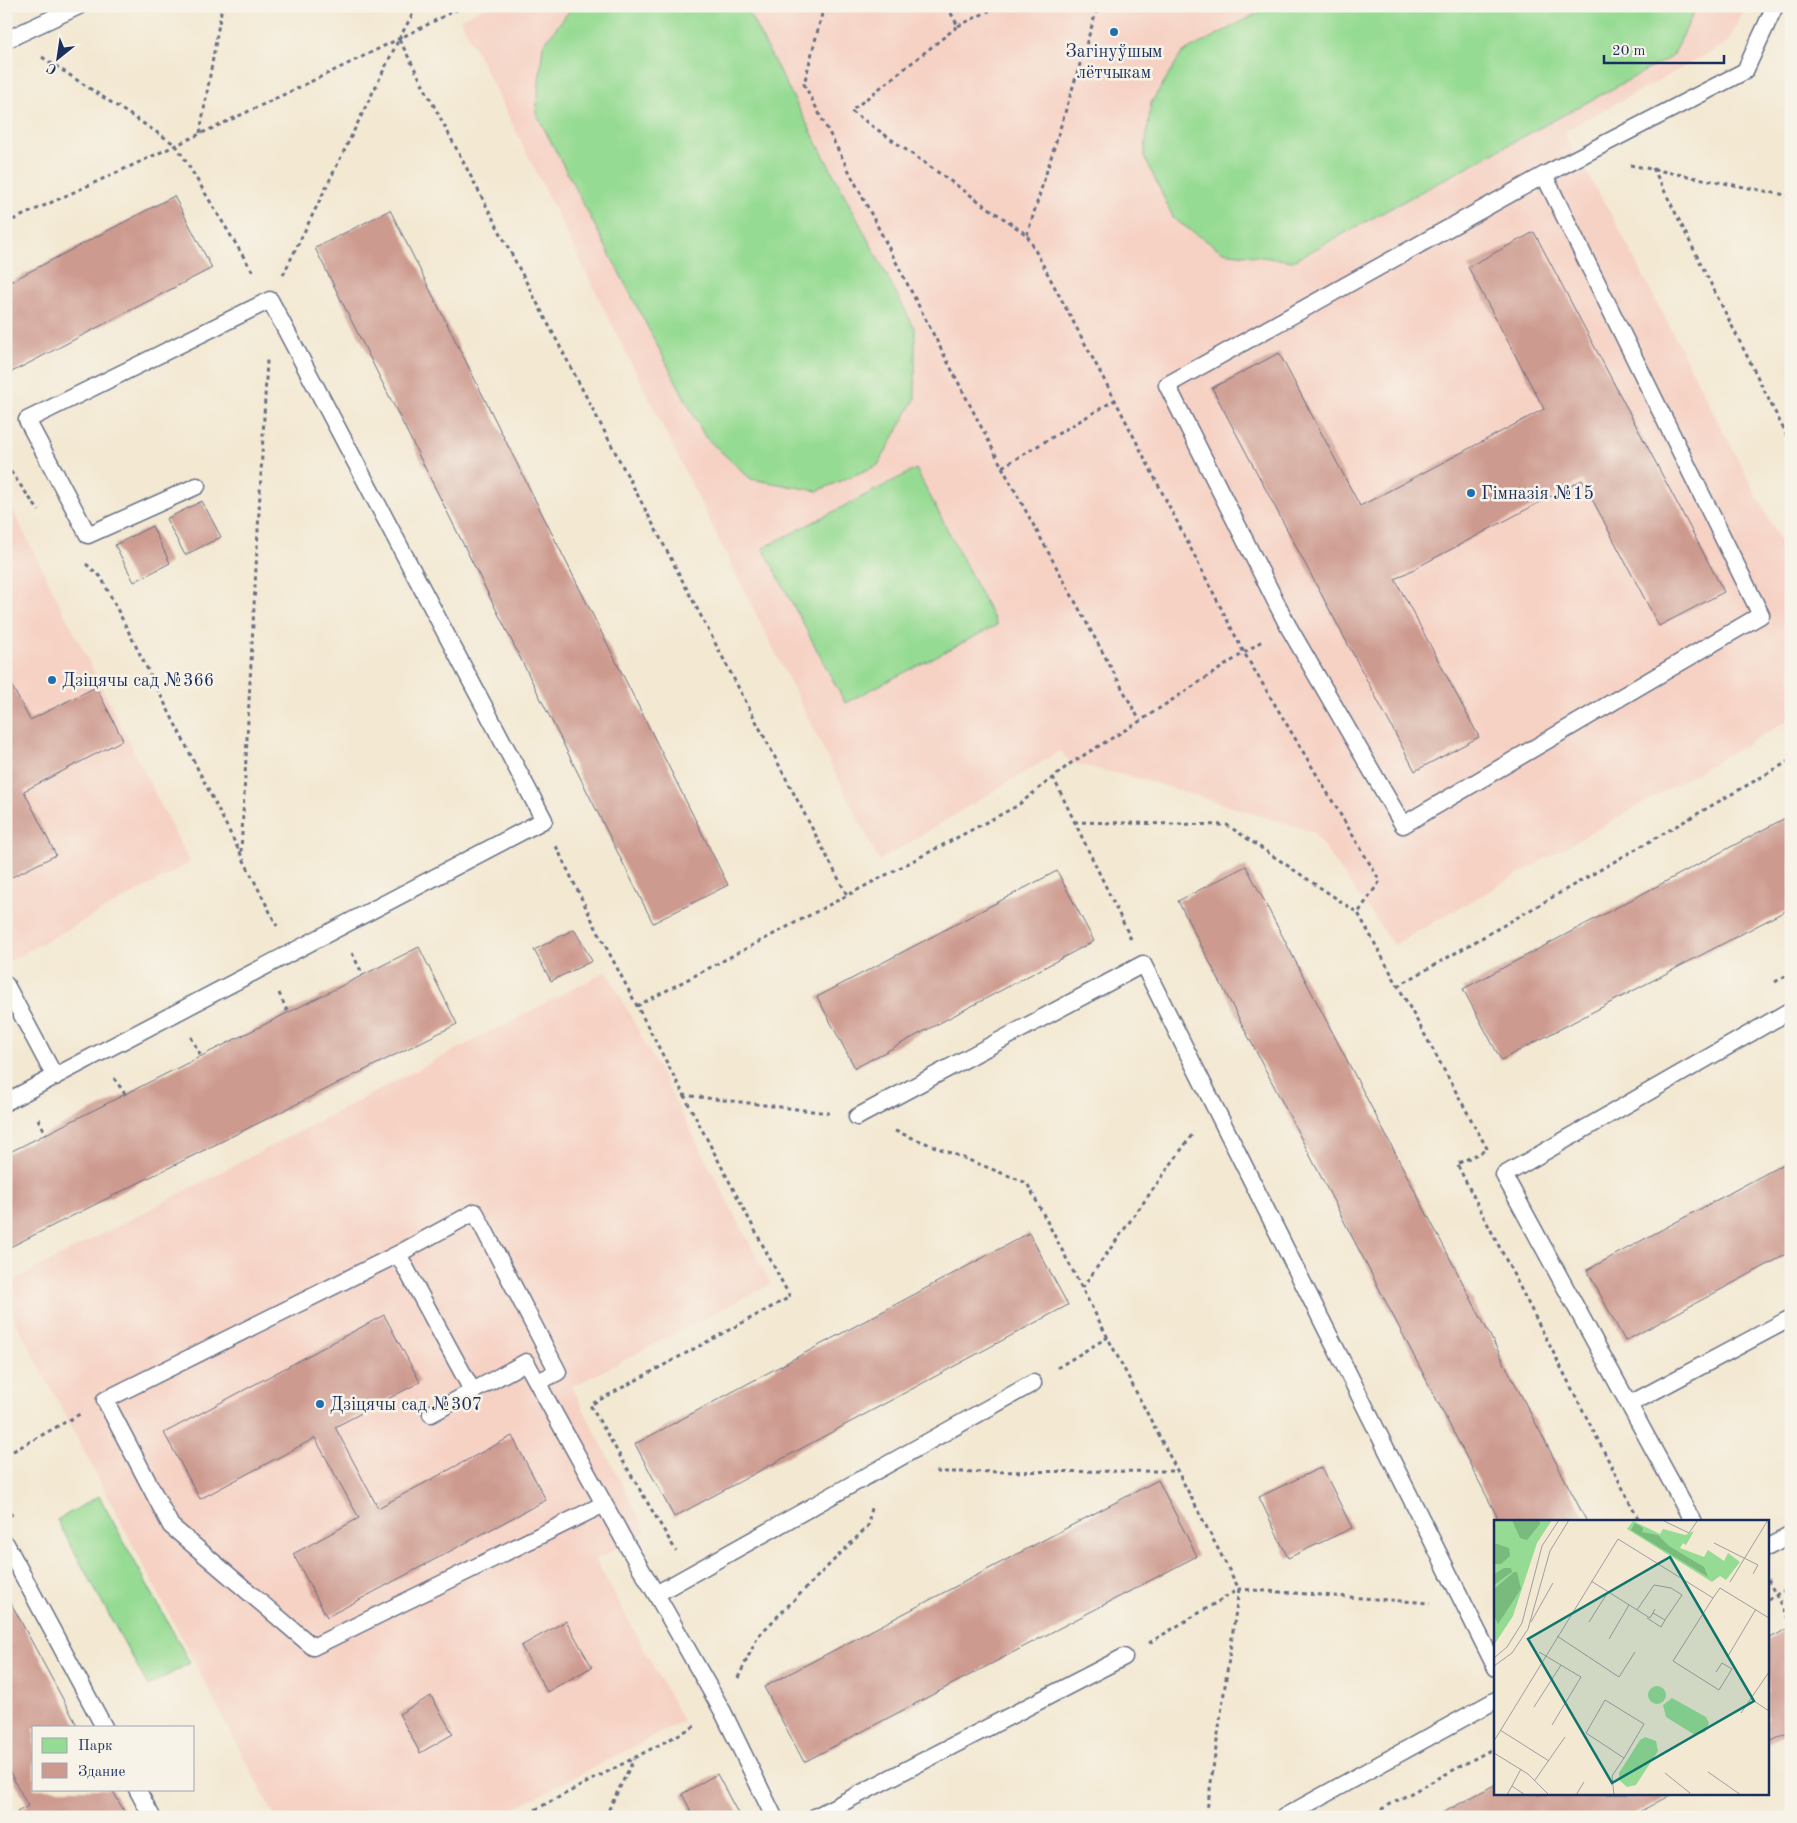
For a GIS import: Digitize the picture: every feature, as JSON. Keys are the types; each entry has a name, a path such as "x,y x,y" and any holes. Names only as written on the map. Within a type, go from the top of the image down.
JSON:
{"lane":[{"path":"8,34 79,6"},
{"path":"1544,174 1761,615 1403,825 1288,626 1167,386 1544,174 1745,71 1775,6"},
{"path":"6,1102 544,820 270,300 27,420 88,535 197,486"},
{"path":"857,1117 1143,964 1494,1664"},
{"path":"6,985 55,1077"},
{"path":"1692,1520 1504,1175 1791,1010"},
{"path":"538,1382 558,1372 475,1212 398,1254 104,1400 171,1526 312,1646 604,1504"},
{"path":"398,1254 472,1392"},
{"path":"1630,1404 1791,1318"},
{"path":"431,1414 526,1362 604,1504 723,1712 774,1817"},
{"path":"656,1594 1033,1383"},
{"path":"1770,1546 1791,1535"},
{"path":"6,1544 103,1726"},
{"path":"815,1817 1124,1657"},
{"path":"1284,1817 1494,1701"},
{"path":"138,1790 152,1817"}],"path":[{"path":"200,134 222,6"},
{"path":"270,300 417,6"},
{"path":"6,223 200,134 464,6"},
{"path":"824,6 804,84 1002,466 1140,721"},
{"path":"948,6 958,26"},
{"path":"999,6 958,26 851,111 1027,235 1115,400 1243,651 1380,881 1358,913"},
{"path":"1027,235 1098,6"},
{"path":"8,34 176,145 270,300"},
{"path":"399,39 847,895"},
{"path":"1625,164 1791,196"},
{"path":"1653,168 1791,444"},
{"path":"241,852 267,359"},
{"path":"1002,466 1115,400"},
{"path":"6,465 44,517"},
{"path":"79,559 101,577 291,953"},
{"path":"637,1006 1017,806 1071,763 1140,721 1243,651 1288,626"},
{"path":"1398,986 1791,760"},
{"path":"1053,777 1143,964"},
{"path":"544,820 595,926 790,1297 590,1405 690,1576"},
{"path":"1074,822 1227,826 1358,913 1487,1150 1504,1175"},
{"path":"1082,1288 1214,1104"},
{"path":"1487,1150 1457,1164 1639,1520"},
{"path":"1033,1383 1108,1338"},
{"path":"6,1455 104,1400"},
{"path":"933,1472 1178,1471"},
{"path":"1770,1584 1791,1624"},
{"path":"1770,1598 1791,1587"},
{"path":"1124,1657 1238,1589 1465,1606"},
{"path":"1367,1817 1494,1748"},
{"path":"605,1817 635,1758"},
{"path":"1786,1817 1791,1814"}],"shaded area":[{"path":"487,6 1746,6 1728,43 1563,132 1616,223 1791,562 1791,719 1394,945 1313,832 1145,780 1071,763 1060,751 879,861 460,19"},
{"name":"Дзіцячы сад №366","path":"6,497 190,863 6,963"},
{"name":"Дзіцячы сад №307","path":"607,971 771,1284 572,1387 646,1531 596,1560 683,1721 498,1817 275,1817 6,1302 6,1284"}],"green space":[{"path":"573,6 745,6 915,329 915,399 878,465 817,491 751,479 705,437 536,113 543,45"},
{"path":"1271,6 1697,6 1673,56 1293,261 1223,252 1174,219 1144,156 1151,103 1182,53"},
{"path":"916,469 997,625 845,703 763,548"},
{"path":"99,1496 190,1663 148,1686 57,1520"}],"building":[{"path":"174,196 212,268 6,375 6,284"},
{"path":"390,210 728,885 653,923 315,248"},
{"name":"Гімназія №15","path":"1534,232 1724,592 1659,626 1582,480 1395,579 1479,737 1415,771 1212,388 1279,353 1360,506 1544,409 1468,267"},
{"path":"202,501 221,537 185,555 166,519"},
{"path":"152,526 170,563 134,582 115,545"},
{"path":"6,675 30,720 96,687 123,740 24,791 56,855 10,878 6,872"},
{"path":"1791,815 1791,908 1501,1060 1463,989"},
{"path":"1246,866 1586,1520 1499,1520 1178,901"},
{"path":"1057,871 1094,941 855,1068 817,997"},
{"path":"574,929 592,961 551,981 534,950"},
{"path":"419,947 457,1024 6,1249 6,1154"},
{"path":"1791,1160 1791,1252 1625,1341 1587,1270"},
{"path":"1029,1233 1068,1305 674,1517 635,1444"},
{"path":"384,1315 420,1382 335,1427 378,1508 512,1436 546,1500 327,1617 293,1554 359,1518 315,1438 200,1499 164,1433"},
{"path":"1322,1467 1352,1528 1288,1558 1259,1497"},
{"path":"1158,1480 1197,1556 804,1762 764,1687"},
{"path":"6,1594 77,1726 32,1726 32,1790 113,1790 127,1817 19,1817 17,1812 28,1806 6,1765"},
{"path":"566,1621 592,1667 547,1692 521,1646"},
{"path":"1791,1627 1791,1731 1770,1742 1770,1638"},
{"path":"431,1696 453,1734 420,1753 399,1714"},
{"path":"717,1774 740,1817 694,1817 682,1794"},
{"path":"1494,1785 1494,1796 1668,1796 1630,1817 1435,1817"}],"place":[{"name":"Загінуўшым лётчыкам","path":"1114,32"},
{"name":"Гімназія №15","path":"1471,493"},
{"name":"Дзіцячы сад №366","path":"52,680"},
{"name":"Дзіцячы сад №307","path":"320,1404"}]}
